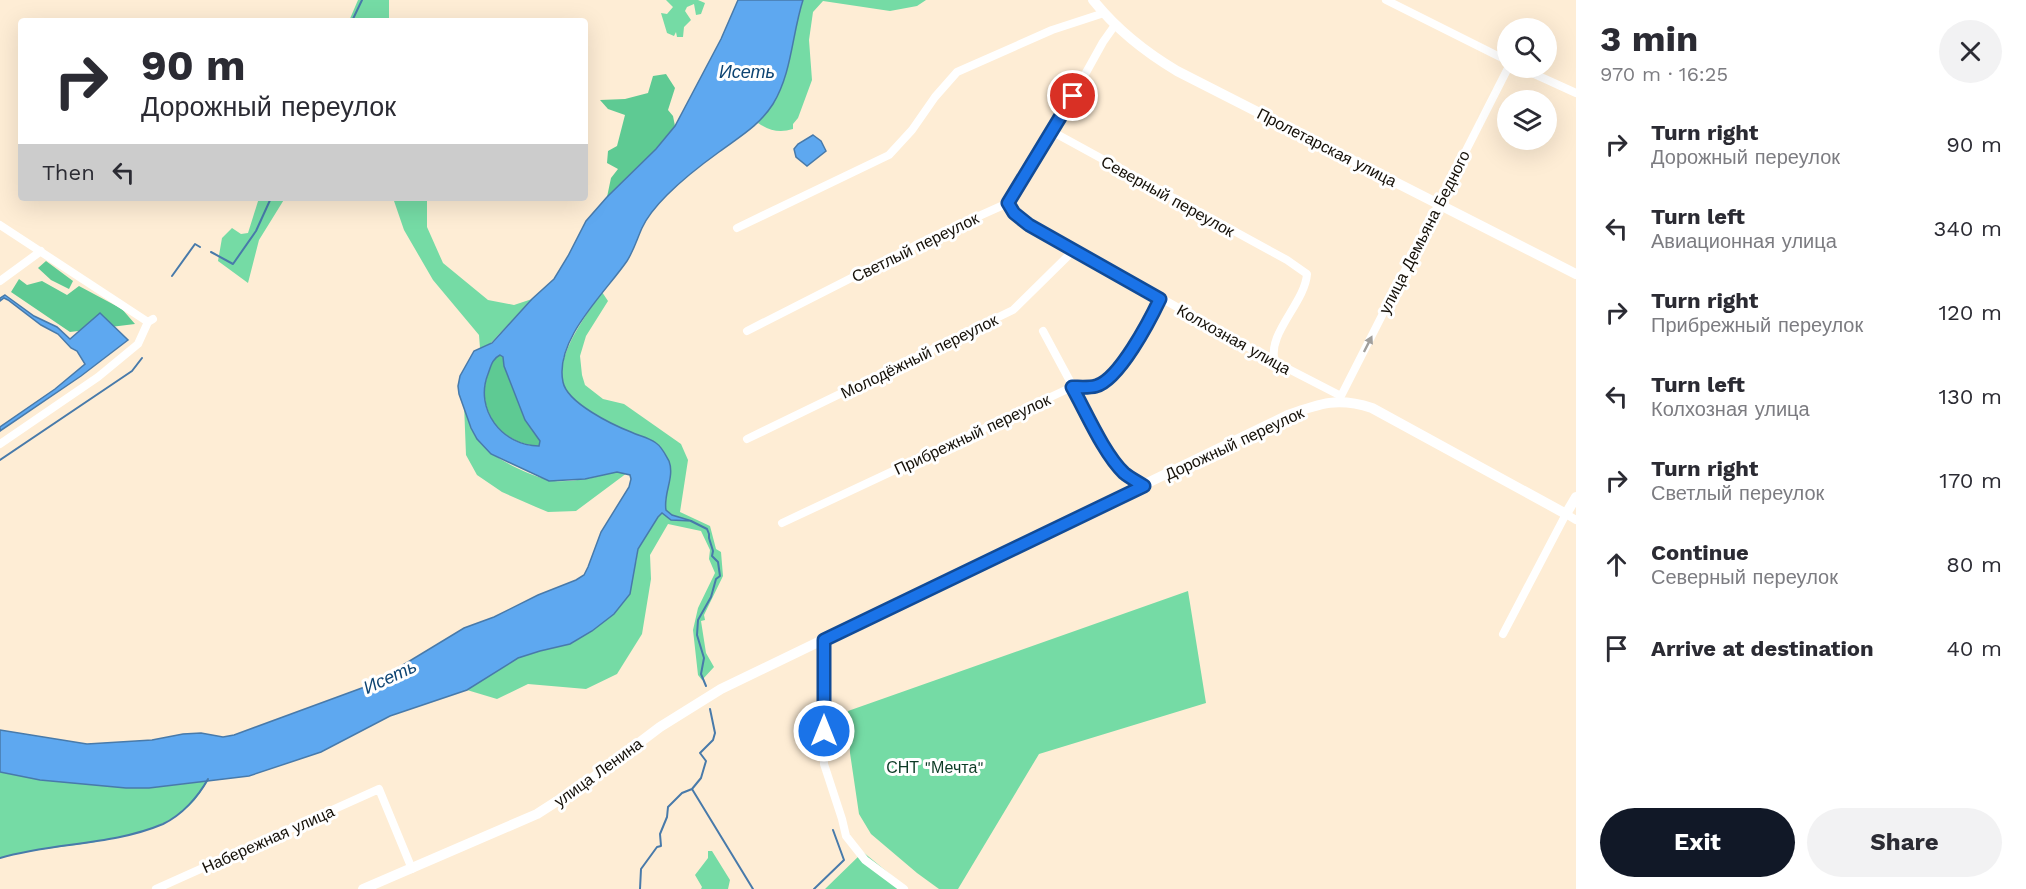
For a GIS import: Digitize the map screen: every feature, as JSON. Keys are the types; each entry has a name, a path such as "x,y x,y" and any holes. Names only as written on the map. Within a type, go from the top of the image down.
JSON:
{"main road":[{"name":"Пролетарская улица","path":"1093,0 1115,25 1152,56 1177,71 1576,274"},
{"name":"Дорожный переулок","path":"824,640 1288,415 1342,398 1388,417 1571,517"},
{"path":"1571,517 1576,497"},
{"name":"улица Ленина","path":"363,889 537,814 565,797 660,726 704,698 824,640"}],"street":[{"path":"1386,0 1497,56"},
{"path":"737,228 889,155 912,130 935,97 957,72 1052,30 1104,13"},
{"path":"1008,203 1053,132 1103,42 1115,25"},
{"name":"улица Демьяна Бедного","path":"1342,398 1503,78"},
{"path":"1543,78 1576,93"},
{"name":"Северный переулок","path":"1053,132 1287,260 1306,274 1306,285 1276,341 1272,354 1275,362"},
{"name":"Колхозная улица","path":"1008,203 1014,213 1029,225 1342,398"},
{"name":"Светлый переулок","path":"747,331 930,238 1008,203"},
{"path":"0,444 98,377 138,344 150,320 0,225 5,217"},
{"name":"Молодёжный переулок","path":"747,439 1013,310 1075,249"},
{"path":"0,281 41,251"},
{"name":"Прибрежный переулок","path":"782,523 1072,387 1097,386 1112,375 1137,342 1160,299"},
{"path":"1043,331 1106,448 1124,473 1144,486"},
{"path":"1503,634 1571,517"},
{"path":"824,640 824,764 846,836 865,860 904,889"},
{"name":"Набережная улица","path":"156,889 379,789 412,869"},
{"path":"175,880 179,889"}],"green space":[{"path":"358,0 389,0 389,18 350,18"},
{"path":"666,0 698,0 705,3 701,14 696,15 694,4 687,7 685,11 691,20 684,27 683,37 677,37 676,32 674,36 667,33 661,13 667,14 673,7"},
{"path":"803,0 926,0 917,6 890,11 823,1 813,12 809,40 812,80 798,118 793,124 793,129 775,130 758,123 772,105"},
{"path":"666,74 675,88 668,110 673,116 675,126 656,149 607,197 611,178 618,169 607,163 608,151 617,146 625,115 608,109 600,100 625,99 648,93 653,76"},
{"path":"258,201 283,201 259,240 248,283 218,261 222,238 232,228 241,234 248,233"},
{"path":"394,201 427,201 427,227 443,263 488,300 514,305 532,299 489,345 480,348 479,335 433,280 404,230"},
{"path":"46,261 73,281 69,289 51,280 38,268"},
{"path":"19,279 27,285 42,281 67,295 79,286 122,309 135,324 70,332 11,292"},
{"path":"602,292 608,301 586,336 580,356 582,375 585,385 603,399 624,404 681,444 688,460 680,512 710,526 716,549 721,552 723,576 704,615 705,620 701,621 706,653 714,667 702,680 698,675 693,630 698,608 715,573 709,559 710,550 701,531 668,524 650,555 651,579 642,634 617,674 586,689 528,684 497,699 467,690 518,658 570,644 614,614 636,563 638,549 658,517 662,513 671,520 692,521 672,515 666,510 669,467 661,448 653,441 621,429 594,413 576,401 565,388 562,377 567,351 580,325"},
{"path":"500,355 503,357 504,366 525,420 540,441 539,446 513,439 494,423 488,412 485,387 492,363"},
{"path":"464,404 473,431 483,446 500,459 530,474 553,481 562,481 586,479 611,473 627,473 576,511 548,512 536,507 502,492 477,475 466,455"},
{"name":"СНТ \"Мечта\"","path":"1188,591 1206,703 1039,754 958,889 939,889 871,834 859,814 850,753 848,711"},
{"path":"0,772 126,788 149,788 208,781 192,803 174,817 152,828 127,836 0,858"},
{"path":"708,851 712,851 730,880 728,889 701,889 695,875 708,858"},
{"path":"863,852 908,889 825,889"}],"water":[{"name":"Исеть","path":"738,0 803,0 788,66 773,104 755,125 685,178 653,211 644,224 627,261 573,334 562,366 563,382 573,398 603,419 650,439 660,447 669,461 671,473 666,510 672,515 692,521 671,520 662,513 658,517 638,549 630,594 614,614 570,644 518,658 467,690 390,716 321,752 249,776 149,788 126,788 40,780 0,772 0,730 87,744 152,740 183,734 201,733 223,737 234,735 370,685 464,628 494,617 584,575 601,532 629,487 630,475 617,472 585,479 549,481 491,454 477,439 471,428 459,394 460,376 474,351 492,343 532,299 554,279 586,221 656,149 675,126 721,39","holes":["500,355 503,357 504,366 525,420 540,441 539,446 513,440 494,423 488,412 485,400 488,374 495,359"]},
{"path":"813,135 821,141 826,151 807,166 796,157 794,149"},
{"path":"5,295 34,316 57,327 70,339 100,313 128,340 81,376 0,431 0,427 55,389 85,364 77,351 58,334 41,325 8,300 4,298 0,301 0,298"}],"waterway":[{"path":"353,18 362,0"},
{"path":"211,252 233,264 256,231 270,201"},
{"path":"172,276 195,244 200,247"},
{"path":"0,460 132,371 142,358"},
{"path":"691,521 707,529 713,551 712,556 718,562 720,576 716,579 711,597 698,620 697,635 704,658 701,674 706,686"},
{"path":"640,889 641,869 657,847 661,846 660,834 667,817 668,807 682,793 692,789 701,778 706,761 700,753 713,740 715,733 710,709"},
{"path":"0,858 123,836 163,824 177,816 189,805 208,779"},
{"path":"692,789 753,889"},
{"path":"814,889 844,860 833,830"}],"route":[{"path":"824,731 824,640 1144,486 1124,473 1106,448 1072,387 1097,386 1112,375 1137,342 1160,299 1029,225 1014,213 1008,203 1073,96"}]}
